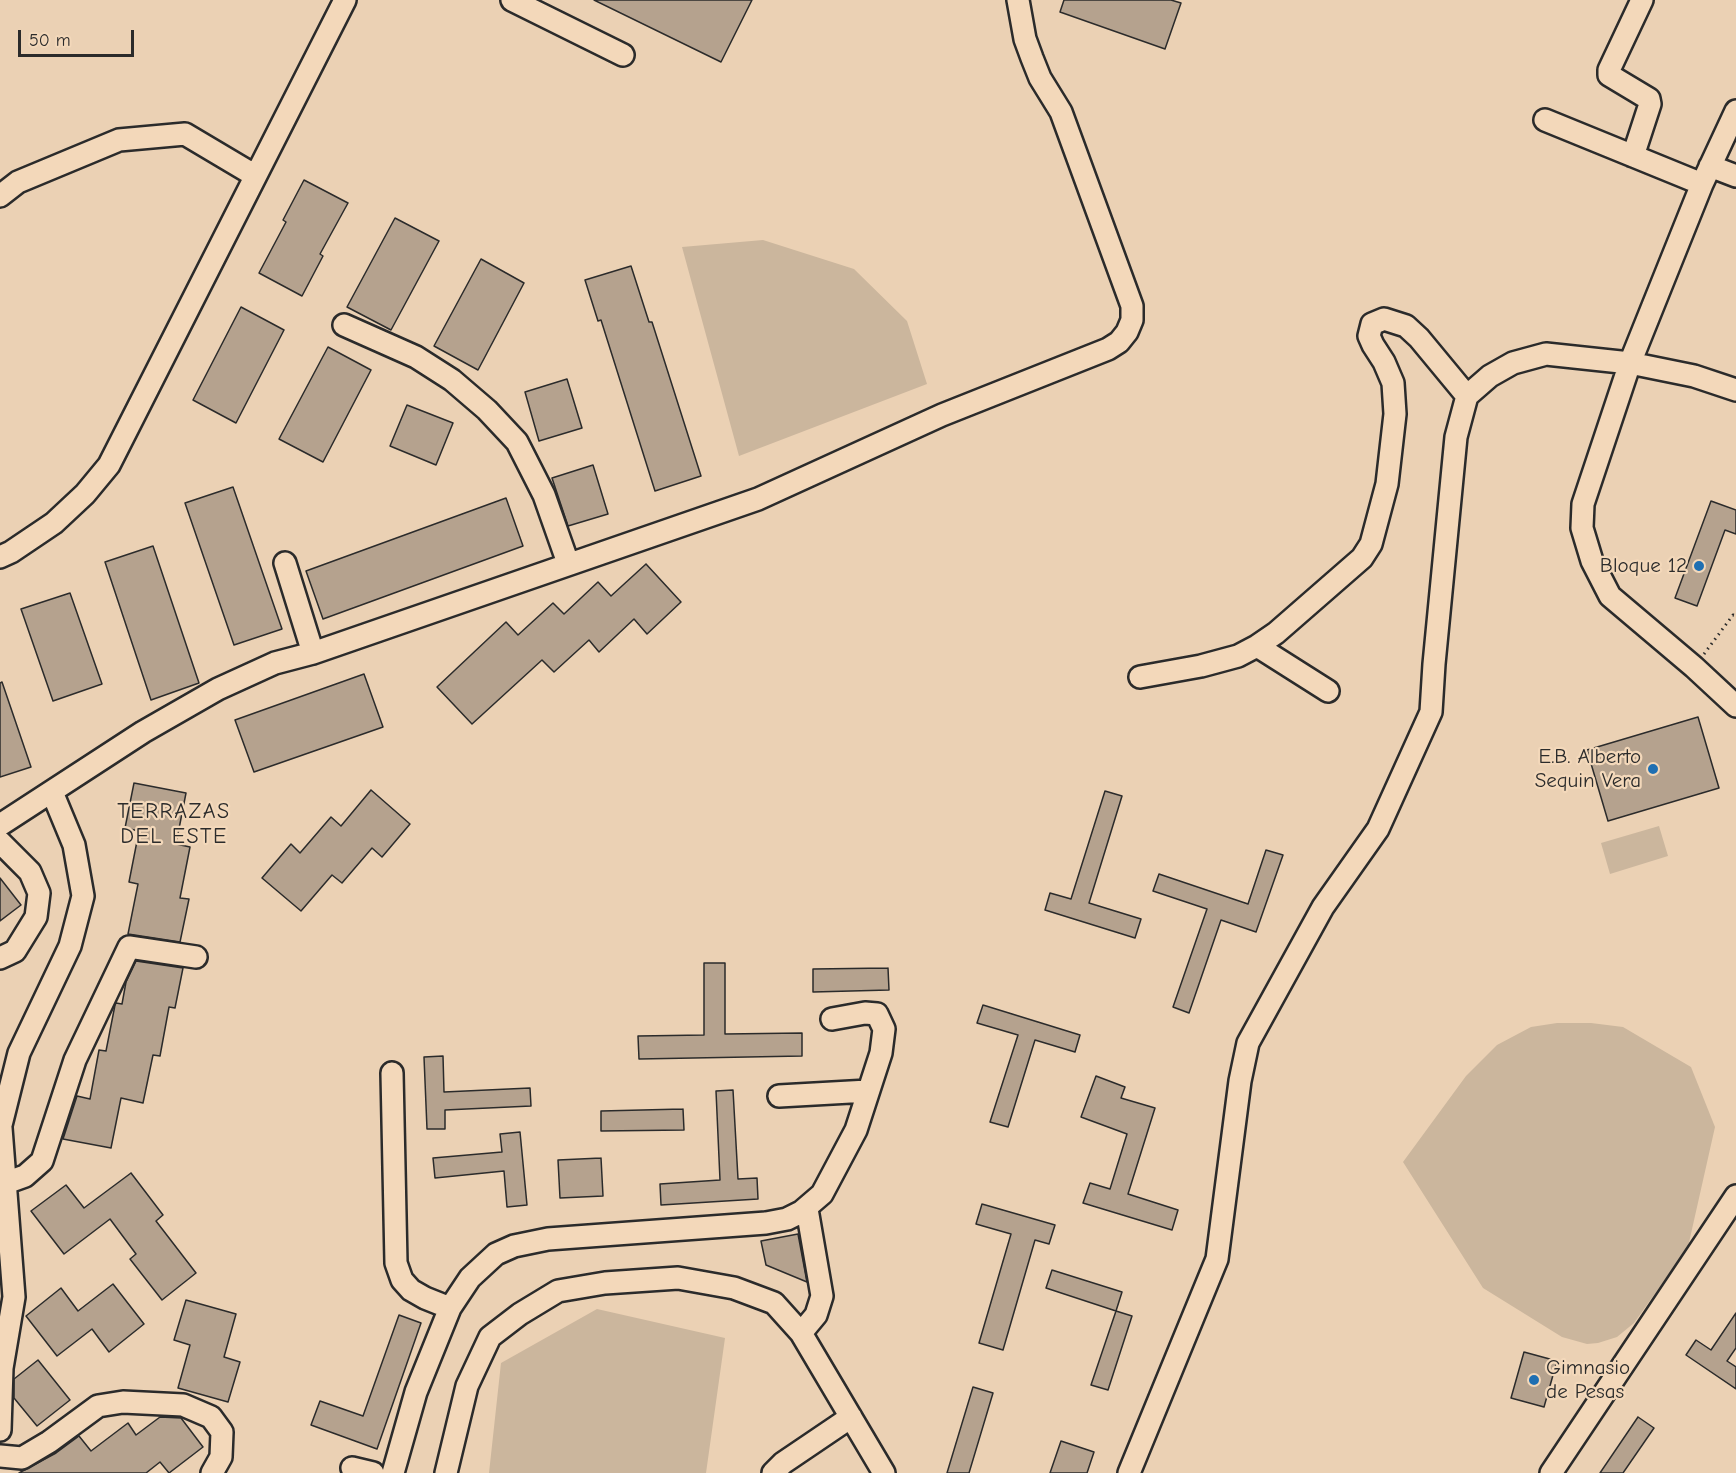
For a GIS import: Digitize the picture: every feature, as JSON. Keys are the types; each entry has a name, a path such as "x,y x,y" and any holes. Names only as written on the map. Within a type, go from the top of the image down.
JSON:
{"street":[{"path":"0,557 54,523 85,494 109,465 345,0"},
{"path":"512,0 623,55"},
{"path":"0,825 143,732 218,689 275,663 313,652 758,499 942,415 1107,349 1119,342 1127,332 1132,320 1132,306 1061,112 1040,78 1032,58 1025,39 1018,0"},
{"path":"1633,156 1650,104 1649,99 1609,75 1609,70 1642,0"},
{"path":"1736,111 1706,175 1630,363 1583,504 1582,528 1592,561 1610,596 1736,706"},
{"path":"1545,120 1633,156 1706,175 1736,176"},
{"path":"0,196 18,182 119,140 185,134 254,176"},
{"path":"1140,677 1238,656 1257,646 1276,633 1362,558 1371,544 1387,484 1395,414 1393,383 1369,336 1372,324 1384,319 1406,326 1419,338 1467,396"},
{"path":"344,325 416,357 452,380 488,410 517,442 544,495 568,563"},
{"path":"1129,1473 1217,1258 1240,1081 1248,1043 1323,907 1378,829 1431,712 1456,437 1467,396 1490,376 1513,363 1546,354 1630,363 1694,376 1736,390"},
{"path":"285,563 313,652"},
{"path":"1257,646 1328,691"},
{"path":"0,1430 2,1368 14,1297 2,1185 0,1128 20,1053 70,946 83,896 74,845 52,792"},
{"path":"0,843 30,872 39,893 36,917 15,951 0,958"},
{"path":"2,1185 25,1176 42,1161 75,1060 129,947 196,957"},
{"path":"393,1473 416,1392 450,1308 470,1278 496,1254 514,1246 548,1239 766,1223 786,1219 807,1209 822,1194 856,1130 881,1053 884,1029 877,1014 865,1013 832,1019"},
{"path":"392,1073 396,1263 402,1280 411,1290 450,1308"},
{"path":"779,1096 868,1091"},
{"path":"1551,1473 1736,1196"},
{"path":"801,1333 816,1315 822,1296 807,1209"},
{"path":"446,1473 467,1386 490,1338 519,1314 558,1291 605,1283 678,1278 734,1288 774,1303 801,1333 884,1473"},
{"path":"0,1456 22,1458 49,1442 98,1406 123,1402 183,1405 212,1417 222,1432 221,1457 212,1473"},
{"path":"772,1473 851,1417"},
{"path":"352,1468 373,1473"}],"path":[{"path":"1694,667 1733,615 1736,616"}],"shaded area":[{"path":"763,240 854,269 907,321 927,384 739,456 682,247"},
{"path":"1659,826 1668,856 1610,874 1601,843"},
{"path":"1557,1023 1591,1023 1623,1027 1691,1067 1715,1127 1688,1247 1634,1323 1617,1337 1598,1343 1587,1344 1562,1337 1483,1288 1403,1162 1466,1076 1497,1045 1531,1027"},
{"path":"597,1309 725,1338 706,1473 489,1473 501,1363"}],"building":[{"path":"594,0 752,0 721,62"},
{"path":"1064,0 1171,0 1181,3 1165,49 1060,12"},
{"path":"304,180 348,203 320,254 323,256 302,296 259,273 286,222 283,220"},
{"path":"395,218 439,241 391,330 347,307"},
{"path":"481,259 524,283 478,370 434,346"},
{"path":"631,266 649,322 652,322 701,476 655,491 601,320 598,321 585,280"},
{"path":"241,307 284,330 236,423 193,400"},
{"path":"328,347 371,370 323,462 279,439"},
{"path":"567,379 582,428 539,441 525,392"},
{"path":"407,405 453,423 436,465 390,446"},
{"path":"593,465 608,514 568,526 552,478"},
{"path":"233,487 282,629 234,645 185,503"},
{"path":"506,498 523,546 323,619 306,571"},
{"name":"Bloque 12","path":"1711,501 1736,510 1736,534 1725,530 1697,606 1675,598"},
{"path":"153,546 199,683 151,700 105,562"},
{"path":"646,564 681,602 647,634 634,619 599,652 589,640 554,672 542,660 472,724 437,687 506,622 518,635 553,603 564,614 598,582 611,596"},
{"path":"70,593 102,684 53,701 21,609"},
{"path":"364,674 383,727 254,772 235,720"},
{"path":"2,682 31,767 0,777 0,683"},
{"name":"E.B. Alberto Sequin Vera","path":"1698,717 1719,788 1608,821 1587,750"},
{"path":"134,783 186,793 176,844 190,847 180,898 189,899 180,942 128,934 138,884 129,882 139,831 125,828"},
{"path":"371,790 410,824 382,857 372,848 342,883 332,875 301,911 262,878 291,844 300,853 331,817 341,826"},
{"path":"1105,791 1122,796 1089,903 1141,919 1135,938 1045,910 1050,893 1071,899"},
{"path":"1266,850 1283,855 1256,932 1221,920 1189,1013 1173,1007 1207,909 1153,891 1159,874 1248,904"},
{"path":"0,878 21,905 0,921"},
{"path":"136,961 183,968 175,1008 169,1007 160,1056 153,1055 143,1103 121,1098 111,1148 63,1139 77,1096 90,1099 99,1050 106,1051 115,1005 116,1003 122,1004 126,982"},
{"path":"704,963 725,963 725,1034 802,1033 802,1056 639,1059 638,1036 704,1035"},
{"path":"888,968 889,990 813,992 813,969"},
{"path":"983,1005 1080,1035 1075,1052 1035,1040 1008,1127 990,1122 1018,1035 977,1023"},
{"path":"443,1056 444,1092 530,1088 531,1106 445,1110 445,1129 427,1129 424,1057"},
{"path":"1096,1076 1125,1087 1121,1098 1155,1108 1128,1194 1178,1210 1172,1230 1083,1203 1090,1183 1110,1189 1127,1134 1081,1117"},
{"path":"733,1090 738,1179 757,1178 758,1199 661,1205 660,1184 720,1180 716,1091"},
{"path":"683,1109 684,1130 601,1131 601,1111"},
{"path":"520,1132 527,1205 507,1207 504,1171 435,1178 433,1158 502,1152 500,1134"},
{"path":"601,1158 603,1196 560,1198 558,1160"},
{"path":"131,1173 163,1215 156,1221 196,1273 162,1300 130,1259 136,1254 110,1219 64,1254 31,1211 66,1185 84,1208"},
{"path":"982,1204 1055,1225 1049,1244 1035,1240 1003,1350 979,1343 1011,1234 976,1224"},
{"path":"798,1234 807,1282 766,1265 761,1241"},
{"path":"1052,1270 1122,1292 1116,1311 1046,1288"},
{"path":"113,1284 144,1324 109,1352 92,1329 57,1356 26,1316 61,1288 78,1311"},
{"path":"186,1300 236,1314 224,1357 240,1362 228,1402 178,1388 190,1345 174,1340"},
{"path":"1116,1311 1132,1316 1108,1390 1091,1385"},
{"path":"1736,1313 1736,1348 1727,1361 1736,1367 1736,1389 1686,1355 1696,1340 1711,1350"},
{"path":"399,1315 421,1323 377,1449 311,1425 320,1401 363,1416"},
{"name":"Gimnasio de Pesas","path":"1524,1352 1557,1361 1544,1407 1511,1398"},
{"path":"38,1360 70,1400 37,1426 14,1398 14,1379"},
{"path":"973,1387 993,1393 969,1473 947,1473"},
{"path":"160,1417 181,1418 203,1447 169,1473 160,1462 146,1473 19,1473 56,1453 79,1436 91,1451 128,1423 136,1435"},
{"path":"1638,1417 1654,1428 1623,1473 1600,1473"},
{"path":"1061,1441 1094,1452 1087,1473 1050,1473"}],"place":[{"name":"Bloque 12","path":"1699,566"},
{"name":"E.B. Alberto Sequin Vera","path":"1653,769"},
{"name":"Gimnasio de Pesas","path":"1534,1380"}],"district":[{"name":"TERRAZAS DEL ESTE","path":"174,824"}]}
